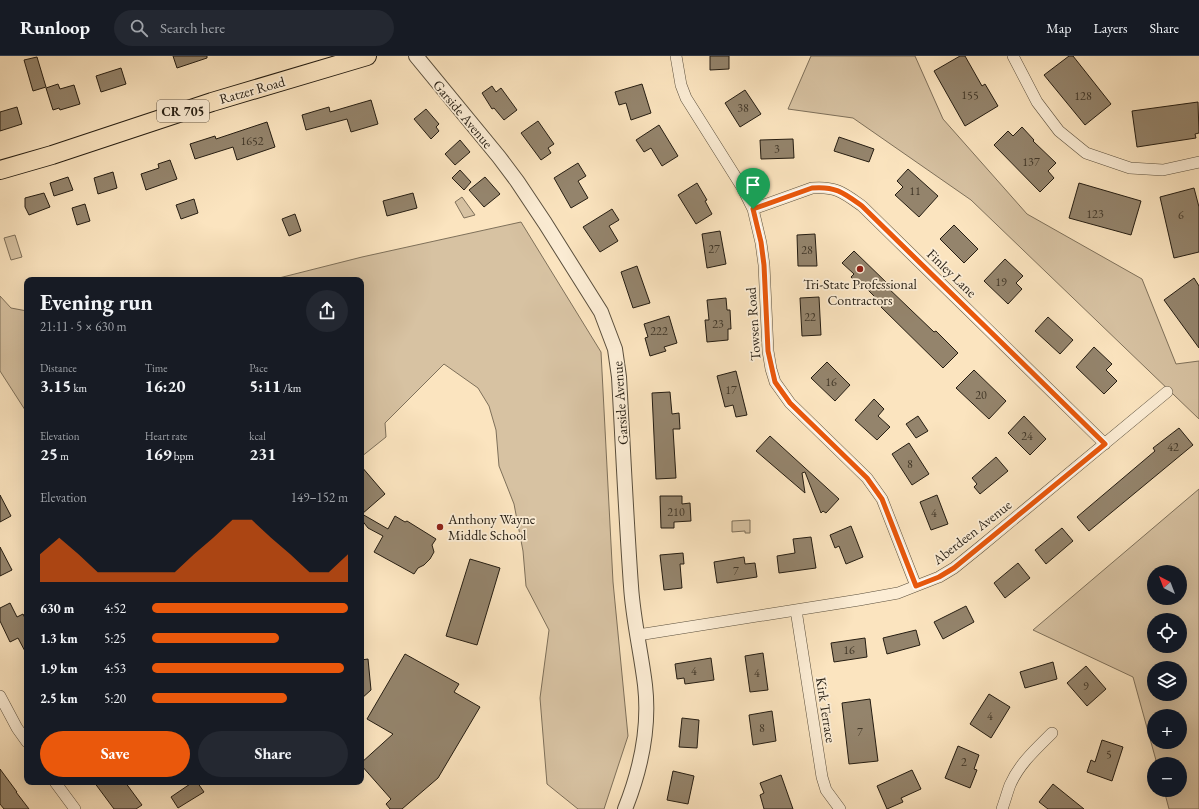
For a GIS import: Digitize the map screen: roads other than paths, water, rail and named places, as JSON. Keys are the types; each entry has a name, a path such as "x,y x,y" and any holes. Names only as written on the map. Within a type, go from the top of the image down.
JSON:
{"main road":[{"name":"Ratzer Road","path":"0,170 52,155 212,102 367,56"}],"street":[{"name":"Garside Avenue","path":"416,56 518,181 597,306 615,349 619,377 631,586 645,686 647,712 646,734 641,760 634,788 625,809"},
{"name":"Towsen Road","path":"676,56 681,85 686,98 742,186 753,209 761,242 764,265 768,351 775,382 790,403 875,487 882,499 916,586"},
{"path":"1013,56 1037,102 1059,131 1086,153 1130,168 1162,170 1199,162"},
{"name":"Finley Lane","path":"753,209 812,188 822,188 844,193 862,206 1105,444"},
{"name":"Aberdeen Avenue","path":"638,635 890,594 939,577 954,568 1168,392"},
{"name":"Kirk Terrace","path":"796,610 822,777 826,790 840,809"},
{"path":"0,696 24,738"},
{"path":"1002,809 1010,785 1018,772 1030,755 1052,734"},
{"path":"57,785 75,809"}],"place":[{"name":"Tri-State Professional Contractors","path":"860,269"},
{"name":"Anthony Wayne Middle School","path":"440,527"}]}
